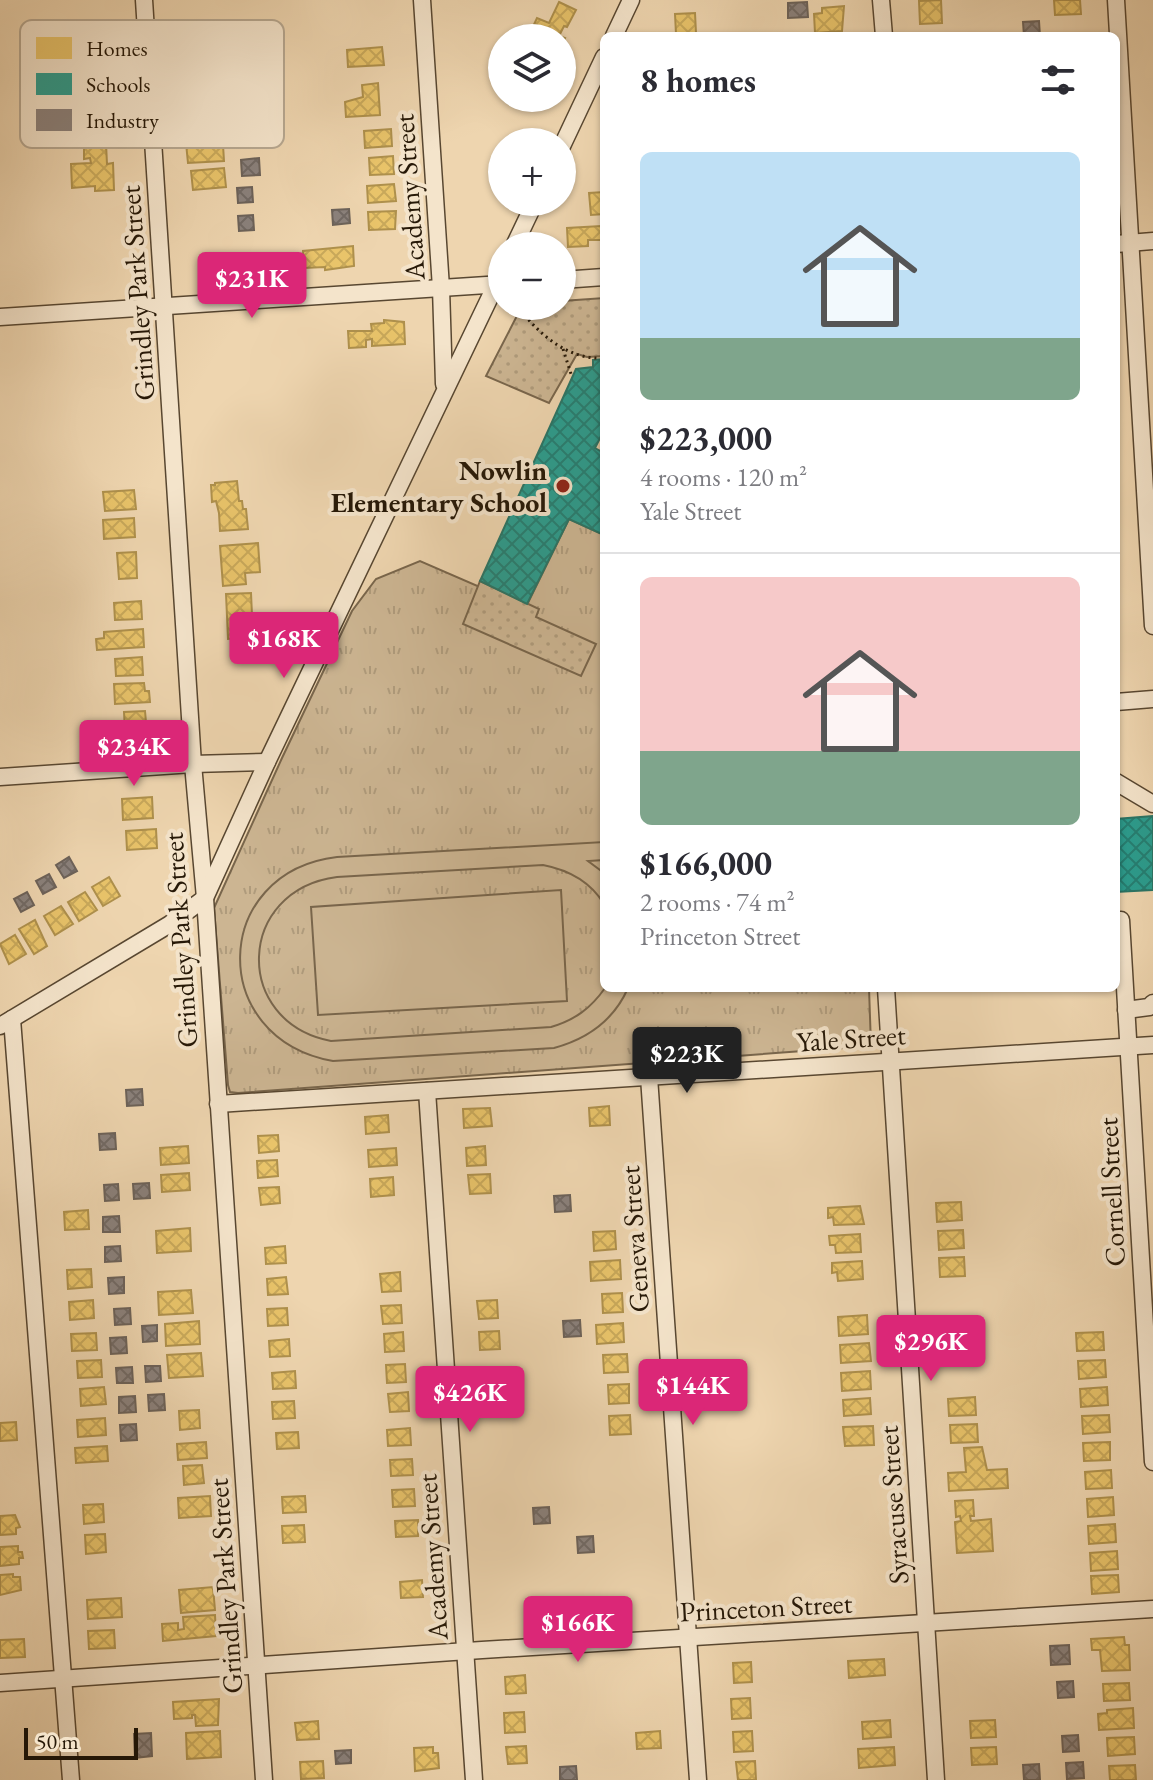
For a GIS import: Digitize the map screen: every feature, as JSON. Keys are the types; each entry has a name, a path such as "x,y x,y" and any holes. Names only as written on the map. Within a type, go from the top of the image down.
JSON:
{"street":[{"name":"Grindley Park Street","path":"144,0 145,20"},
{"name":"Academy Street","path":"422,0 441,288 444,390"},
{"path":"616,32 631,0"},
{"path":"881,0 884,32"},
{"path":"1116,0 1117,32"},
{"path":"570,128 600,65"},
{"path":"1120,139 1123,243 1153,626"},
{"name":"Grindley Park Street","path":"154,148 264,1780"},
{"path":"1123,243 1153,241"},
{"path":"576,279 600,277"},
{"path":"0,317 441,288 488,282"},
{"path":"71,1780 6,1023 170,924 205,898 444,390 488,304"},
{"path":"1120,702 1153,699"},
{"path":"0,777 267,762"},
{"path":"1120,784 1153,804"},
{"name":"Cornell Street","path":"1121,920 1153,1462"},
{"name":"Syracuse Street","path":"886,992 936,1780"},
{"path":"1126,1010 1149,1007 1153,1003"},
{"name":"Yale Street","path":"218,1104 1153,1045"},
{"name":"Geneva Street","path":"649,1077 698,1780"},
{"name":"Academy Street","path":"427,1091 474,1780"},
{"name":"Princeton Street","path":"0,1683 1153,1609"}],"path":[{"path":"529,320 563,349 579,356 600,358"},
{"path":"563,349 572,377"}],"green space":[{"path":"600,298 600,356 577,354 549,403 486,376 515,320 576,320 576,300"},
{"path":"569,519 600,533 600,992 869,992 871,1046 230,1092 214,908 352,611 376,579 420,561 526,607"},
{"path":"480,581 539,609 536,617 596,644 581,676 463,624"},
{"path":"600,842 600,860 588,861 600,870 600,899 578,878 543,865 337,877 304,887 280,905 265,930 259,957 263,984 276,1009 299,1029 331,1041 551,1027 582,1012 602,992 626,992 615,1010 598,1027 554,1048 333,1061 292,1046 262,1022 245,990 240,956 247,922 265,892 295,869 337,857"},
{"path":"561,890 567,1001 318,1015 311,907"}],"building: Homes":[{"path":"941,0 942,23 920,24 919,1"},
{"path":"1054,0 1080,0 1081,14 1055,15"},
{"path":"559,2 576,10 569,24 534,24 537,18 549,23"},
{"path":"844,6 842,31 815,32 814,14 822,13 822,8"},
{"path":"695,13 696,32 676,32 675,14"},
{"path":"382,47 384,65 348,67 347,50"},
{"path":"378,83 380,115 346,117 345,102 363,97 362,85"},
{"path":"391,129 392,146 365,148 364,131"},
{"path":"84,148 106,148 107,164 113,163 114,190 95,191 95,186 72,188 71,164 91,163 90,158 84,159"},
{"path":"186,148 223,148 224,161 188,163"},
{"path":"393,156 394,174 370,175 369,158"},
{"path":"224,168 226,187 193,190 191,171"},
{"path":"394,184 396,201 368,203 367,186"},
{"path":"600,192 600,214 591,215 589,193"},
{"path":"396,211 395,229 369,230 368,212"},
{"path":"600,226 600,240 588,240 588,246 576,247 576,232 567,232 567,228"},
{"path":"353,246 354,266 325,270 325,267 304,268 303,251"},
{"path":"384,320 404,322 405,344 372,346 372,339 366,340 366,347 349,348 348,331 372,331 371,324 384,323"},
{"path":"237,481 239,501 246,509 248,529 220,531 219,513 216,501 212,502 211,485"},
{"path":"134,490 136,509 105,511 103,492"},
{"path":"134,518 135,537 104,539 103,520"},
{"path":"258,543 260,572 245,573 246,584 223,586 220,546"},
{"path":"136,552 137,578 119,579 117,553"},
{"path":"251,593 253,637 228,639 226,594"},
{"path":"141,601 142,619 115,620 114,603"},
{"path":"143,629 144,647 97,650 96,639 104,638 104,632"},
{"path":"142,657 143,675 116,676 115,659"},
{"path":"144,683 150,702 115,704 114,684"},
{"path":"145,711 148,744 119,744 119,748 105,749 104,734 125,732 124,712"},
{"path":"152,797 153,818 123,820 122,799"},
{"path":"156,829 157,848 127,850 126,831"},
{"path":"109,877 120,896 103,906 92,887"},
{"path":"85,892 97,910 79,921 68,902"},
{"path":"61,906 73,924 55,935 44,916"},
{"path":"35,920 47,946 34,954 19,929"},
{"path":"15,935 26,954 9,964 0,944"},
{"path":"609,1106 610,1125 590,1126 589,1108"},
{"path":"490,1108 492,1126 464,1128 463,1109"},
{"path":"388,1115 389,1132 366,1134 365,1117"},
{"path":"278,1135 279,1151 259,1153 258,1136"},
{"path":"188,1146 189,1163 161,1165 160,1148"},
{"path":"485,1146 486,1165 467,1166 466,1148"},
{"path":"396,1148 397,1165 369,1167 368,1150"},
{"path":"277,1160 278,1176 258,1178 257,1161"},
{"path":"189,1173 190,1190 162,1192 161,1175"},
{"path":"490,1174 491,1193 470,1194 468,1175"},
{"path":"393,1177 394,1195 371,1197 370,1179"},
{"path":"279,1187 280,1203 261,1205 259,1188"},
{"path":"961,1202 962,1220 937,1222 936,1203"},
{"path":"860,1206 864,1224 834,1225 833,1217 828,1218 828,1208"},
{"path":"88,1210 89,1229 65,1230 64,1212"},
{"path":"190,1228 191,1251 157,1253 156,1231"},
{"path":"963,1230 964,1248 939,1250 938,1231"},
{"path":"615,1231 616,1249 594,1251 593,1232"},
{"path":"860,1234 861,1252 836,1253 835,1245 830,1245 829,1236"},
{"path":"285,1246 286,1263 266,1264 265,1248"},
{"path":"964,1257 965,1276 940,1277 939,1258"},
{"path":"620,1260 621,1279 591,1281 590,1262"},
{"path":"862,1261 863,1279 838,1281 837,1272 832,1273 832,1263"},
{"path":"91,1269 92,1287 68,1289 67,1270"},
{"path":"400,1272 401,1291 382,1292 380,1274"},
{"path":"286,1277 288,1294 268,1295 267,1279"},
{"path":"191,1290 193,1313 159,1315 158,1292"},
{"path":"622,1293 623,1312 603,1313 602,1294"},
{"path":"93,1300 94,1318 70,1320 69,1302"},
{"path":"497,1300 498,1318 479,1319 477,1301"},
{"path":"401,1305 402,1323 383,1324 381,1306"},
{"path":"287,1308 288,1325 268,1326 267,1309"},
{"path":"867,1315 868,1334 839,1336 838,1317"},
{"path":"199,1321 200,1344 166,1346 165,1324"},
{"path":"623,1323 624,1342 597,1344 596,1325"},
{"path":"499,1331 500,1349 480,1350 479,1332"},
{"path":"403,1332 404,1351 385,1352 384,1334"},
{"path":"1103,1332 1104,1350 1077,1351 1076,1333"},
{"path":"96,1333 97,1350 72,1351 71,1334"},
{"path":"289,1339 290,1356 270,1357 269,1341"},
{"path":"972,1340 972,1346 980,1346 981,1357 942,1360 944,1342"},
{"path":"869,1343 871,1361 841,1363 840,1345"},
{"path":"201,1353 203,1376 169,1378 167,1355"},
{"path":"627,1354 628,1372 604,1373 603,1355"},
{"path":"101,1360 102,1377 78,1378 77,1361"},
{"path":"1105,1360 1106,1377 1079,1379 1078,1361"},
{"path":"405,1364 406,1382 387,1383 386,1365"},
{"path":"295,1371 296,1388 273,1389 272,1373"},
{"path":"870,1371 871,1389 842,1391 841,1373"},
{"path":"629,1384 629,1403 609,1404 608,1385"},
{"path":"104,1387 106,1404 81,1406 80,1389"},
{"path":"1107,1387 1108,1405 1081,1407 1080,1389"},
{"path":"408,1392 409,1411 390,1412 388,1394"},
{"path":"975,1397 976,1415 949,1416 948,1399"},
{"path":"870,1398 871,1414 844,1416 843,1400"},
{"path":"294,1401 295,1418 273,1419 272,1402"},
{"path":"199,1410 200,1428 180,1430 179,1411"},
{"path":"630,1415 631,1434 610,1435 609,1416"},
{"path":"1109,1415 1110,1432 1083,1434 1082,1416"},
{"path":"105,1418 106,1435 78,1437 77,1420"},
{"path":"16,1422 17,1440 0,1441 0,1423"},
{"path":"977,1424 978,1442 951,1443 950,1425"},
{"path":"873,1426 874,1445 845,1446 843,1427"},
{"path":"410,1428 411,1445 388,1446 387,1430"},
{"path":"298,1432 299,1448 277,1449 276,1433"},
{"path":"206,1442 207,1458 178,1460 177,1444"},
{"path":"1110,1442 1110,1460 1084,1461 1083,1443"},
{"path":"107,1446 108,1461 76,1463 75,1448"},
{"path":"982,1447 987,1470 1007,1469 1008,1488 949,1491 948,1473 966,1472 964,1448"},
{"path":"412,1459 413,1475 391,1476 390,1460"},
{"path":"202,1465 204,1483 184,1485 183,1466"},
{"path":"1111,1470 1112,1488 1086,1489 1085,1472"},
{"path":"414,1489 415,1506 393,1507 392,1490"},
{"path":"210,1496 211,1516 179,1518 178,1498"},
{"path":"305,1496 306,1512 283,1513 282,1497"},
{"path":"1113,1497 1114,1515 1088,1517 1087,1499"},
{"path":"973,1500 974,1516 970,1516 971,1521 991,1519 993,1551 957,1553 955,1522 961,1521 960,1516 956,1517 955,1501"},
{"path":"103,1504 104,1522 84,1524 83,1505"},
{"path":"15,1515 20,1527 16,1528 16,1534 0,1535 0,1516"},
{"path":"418,1520 418,1536 396,1537 395,1521"},
{"path":"1115,1524 1116,1542 1089,1544 1088,1526"},
{"path":"304,1525 305,1542 283,1543 282,1526"},
{"path":"105,1534 106,1552 86,1554 85,1535"},
{"path":"18,1546 23,1558 19,1558 19,1564 0,1566 0,1547"},
{"path":"1117,1551 1118,1569 1091,1571 1090,1553"},
{"path":"13,1574 13,1577 20,1577 21,1590 0,1595 0,1575"},
{"path":"1118,1575 1119,1592 1092,1594 1091,1576"},
{"path":"422,1580 423,1597 401,1598 400,1582"},
{"path":"213,1587 215,1610 181,1613 179,1590"},
{"path":"121,1598 122,1617 88,1619 87,1600"},
{"path":"215,1615 216,1636 163,1641 162,1624 178,1623 178,1630 184,1629 183,1617"},
{"path":"114,1630 115,1648 89,1649 88,1631"},
{"path":"1124,1637 1125,1645 1129,1645 1130,1670 1102,1671 1100,1650 1092,1650 1091,1639"},
{"path":"24,1639 25,1657 0,1658 0,1640"},
{"path":"884,1659 885,1675 849,1678 848,1661"},
{"path":"751,1662 752,1682 734,1683 733,1663"},
{"path":"525,1675 526,1693 506,1694 505,1677"},
{"path":"1129,1683 1130,1700 1104,1701 1103,1684"},
{"path":"750,1698 751,1718 732,1719 731,1699"},
{"path":"219,1699 218,1725 196,1726 195,1715 174,1719 173,1702"},
{"path":"1133,1708 1134,1728 1099,1730 1098,1714 1107,1713 1107,1710"},
{"path":"524,1712 525,1732 505,1733 504,1713"},
{"path":"890,1720 891,1737 863,1739 862,1722"},
{"path":"995,1720 996,1737 971,1738 970,1721"},
{"path":"318,1721 319,1739 297,1740 295,1723"},
{"path":"220,1731 221,1757 187,1759 186,1733"},
{"path":"660,1731 661,1748 637,1749 636,1733"},
{"path":"752,1731 753,1751 734,1752 733,1732"},
{"path":"1134,1737 1135,1754 1108,1756 1107,1738"},
{"path":"526,1746 527,1763 508,1764 506,1747"},
{"path":"433,1747 433,1753 438,1753 439,1768 415,1771 414,1748"},
{"path":"894,1747 895,1765 859,1768 858,1749"},
{"path":"996,1747 997,1764 972,1765 971,1748"},
{"path":"323,1761 324,1778 301,1779 300,1762"},
{"path":"755,1761 756,1780 738,1780 736,1762"},
{"path":"1135,1765 1136,1780 1110,1780 1109,1766"}],"building: Schools":[{"name":"Nowlin Elementary School","path":"600,359 600,438 595,448 600,451 600,533 569,519 527,604 480,581 576,369 593,367 593,360"},
{"path":"1153,816 1153,890 1120,892 1120,819"}],"building: Industry":[{"path":"807,2 808,17 788,18 788,3"},
{"path":"1039,21 1040,32 1024,32 1023,22"},
{"path":"259,158 260,175 242,176 241,160"},
{"path":"252,187 253,202 238,203 237,188"},
{"path":"349,209 350,223 333,225 332,210"},
{"path":"253,215 254,230 239,231 238,216"},
{"path":"252,256 252,271 237,272 236,257"},
{"path":"69,857 77,871 64,878 56,865"},
{"path":"49,874 56,887 43,894 36,881"},
{"path":"27,892 34,905 21,912 14,899"},
{"path":"142,1089 143,1105 127,1106 126,1090"},
{"path":"115,1133 116,1149 100,1150 99,1134"},
{"path":"149,1183 150,1198 134,1199 133,1184"},
{"path":"118,1184 119,1200 105,1201 104,1185"},
{"path":"570,1195 571,1211 555,1212 554,1196"},
{"path":"119,1216 120,1232 103,1232 103,1217"},
{"path":"120,1246 121,1261 105,1262 105,1247"},
{"path":"124,1277 124,1293 109,1294 108,1278"},
{"path":"130,1308 131,1324 115,1325 114,1309"},
{"path":"580,1320 581,1336 564,1337 563,1321"},
{"path":"157,1325 157,1341 143,1342 142,1326"},
{"path":"126,1337 127,1353 111,1354 110,1338"},
{"path":"145,1366 160,1366 161,1381 146,1382"},
{"path":"132,1367 133,1383 117,1383 116,1368"},
{"path":"164,1394 165,1410 149,1411 148,1395"},
{"path":"135,1396 136,1412 119,1413 119,1397"},
{"path":"136,1424 137,1440 121,1441 120,1425"},
{"path":"549,1507 550,1523 534,1524 533,1508"},
{"path":"593,1536 594,1552 578,1553 577,1537"},
{"path":"1069,1645 1070,1664 1051,1665 1050,1646"},
{"path":"1073,1681 1074,1697 1058,1698 1057,1682"},
{"path":"151,1733 152,1756 135,1758 134,1734"},
{"path":"1078,1735 1079,1751 1063,1752 1062,1736"},
{"path":"351,1750 351,1763 336,1764 335,1751"},
{"path":"1083,1762 1084,1778 1067,1779 1066,1763"},
{"path":"1039,1764 1040,1780 1024,1780 1023,1765"},
{"path":"576,1766 577,1780 560,1780 560,1767"}],"place":[{"name":"Nowlin Elementary School","path":"563,486"}]}
